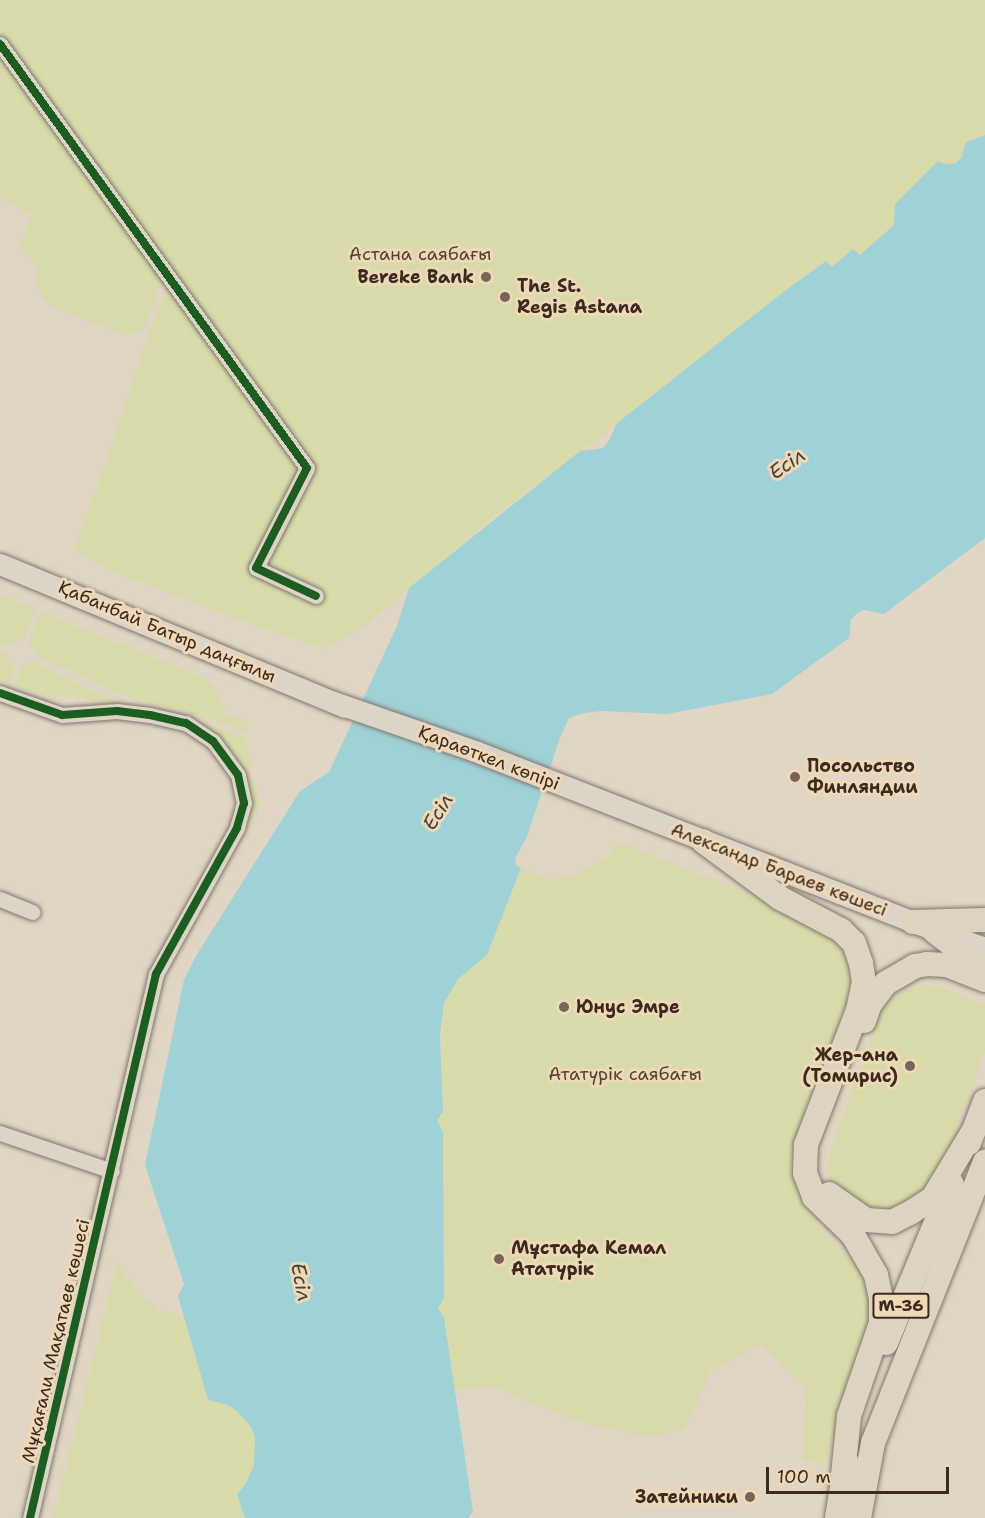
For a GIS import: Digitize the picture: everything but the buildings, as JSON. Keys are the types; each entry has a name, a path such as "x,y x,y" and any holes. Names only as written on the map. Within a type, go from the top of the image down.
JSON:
{"main road":[{"name":"Қабанбай Батыр даңғылы","path":"0,564 334,702"},
{"name":"Қараөткел көпірі","path":"334,702 475,751 573,790"},
{"name":"Александр Бараев көшесі","path":"573,790 924,927 985,948"},
{"path":"703,841 780,898 841,930 854,943 861,963 864,982 858,1010 806,1145 805,1173 814,1197 853,1235 876,1275 881,1298 881,1323 849,1416 843,1475"},
{"path":"924,927 985,920"},
{"path":"924,927 985,954"},
{"path":"924,927 985,970"},
{"path":"974,1130 933,1198 910,1214 892,1222 866,1220 846,1208 829,1194 816,1165 816,1154 870,1004 886,983 904,971 927,964 947,965 985,980"},
{"name":"M-36","path":"837,1518 843,1475 866,1392 985,1101"},
{"name":"M-36","path":"859,1518 873,1443 985,1161"}],"street":[{"path":"0,44 307,468 256,568 316,596"},
{"name":"Мұқағали Мақатаев көшесі","path":"0,693 62,715 117,711 186,723 213,741 238,775 244,803 237,828 156,974 30,1518"},
{"path":"0,899 32,912"},
{"path":"0,1133 112,1171"}],"green space":[{"name":"Астана саябағы","path":"0,0 985,0 985,135 965,143 962,158 956,163 945,164 938,161 894,225 859,256 832,267 826,261 786,290 649,400 497,514 367,624 324,649 255,626 109,570 75,550 168,281 163,276 145,327 128,336 54,308 41,296 37,277 40,271 21,246 31,215 0,197"},
{"path":"0,595 35,608 25,640 11,642 8,646 0,643"},
{"path":"41,612 201,676 215,687 226,714 248,722 248,732 166,706 139,702 38,656 29,642"},
{"path":"0,651 4,653 14,668 9,684 0,680"},
{"path":"34,661 78,685 120,703 48,695 14,687 21,668"},
{"path":"200,722 246,738 249,767 261,803 248,828 245,829 248,801 241,769 226,743"},
{"name":"Ататүрік саябағы","path":"618,842 819,922 844,938 860,982 799,1129 795,1171 806,1204 825,1234 860,1268 868,1281 872,1301 864,1359 823,1464 803,1460 807,1387 761,1344 711,1370 684,1429 649,1437 595,1426 533,1404 495,1386 454,1390 444,1318 438,1308 444,1298 443,1132 437,1120 444,1003 458,979 487,955 521,868 552,881 576,875 606,859"},
{"path":"924,986 943,987 985,1006 985,1051 935,1188 896,1221 838,1197 829,1181 827,1164 881,1010 904,990"},
{"path":"117,1262 139,1295 156,1308 156,1311 184,1315 208,1400 228,1405 237,1411 251,1427 255,1437 256,1457 251,1474 237,1494 245,1518 54,1518"}],"water":[{"name":"Есіл","path":"985,135 985,538 884,614 864,610 856,614 851,620 849,638 772,694 667,714 602,711 569,718 526,839 515,858 516,865 521,868 487,955 458,979 444,1003 440,1034 443,1112 437,1120 443,1132 444,1298 438,1308 444,1318 473,1511 468,1518 245,1518 237,1494 246,1483 254,1465 255,1437 251,1427 237,1411 228,1405 208,1400 178,1296 184,1284 145,1165 184,980 196,956 300,791 329,772 397,626 409,588 580,451 603,448 610,439 616,424 786,290 826,261 832,267 853,249 860,255 894,225 895,204 938,161 945,164 956,163 962,157 965,143"}],"cycle path":[{"path":"0,44 307,468 256,568 316,596"},
{"path":"0,693 62,715 117,711 186,723 213,741 238,775 244,803 237,828 156,974 30,1518"}],"place":[{"name":"Bereke Bank","path":"486,277"},
{"name":"The St. Regis Astana","path":"505,297"},
{"name":"Посольство Финляндии","path":"795,777"},
{"name":"Юнус Эмре","path":"564,1007"},
{"name":"Жер-ана (Томирис)","path":"910,1066"},
{"name":"Мұстафа Кемал Ататүрік","path":"499,1259"},
{"name":"Затейники","path":"750,1497"}]}
